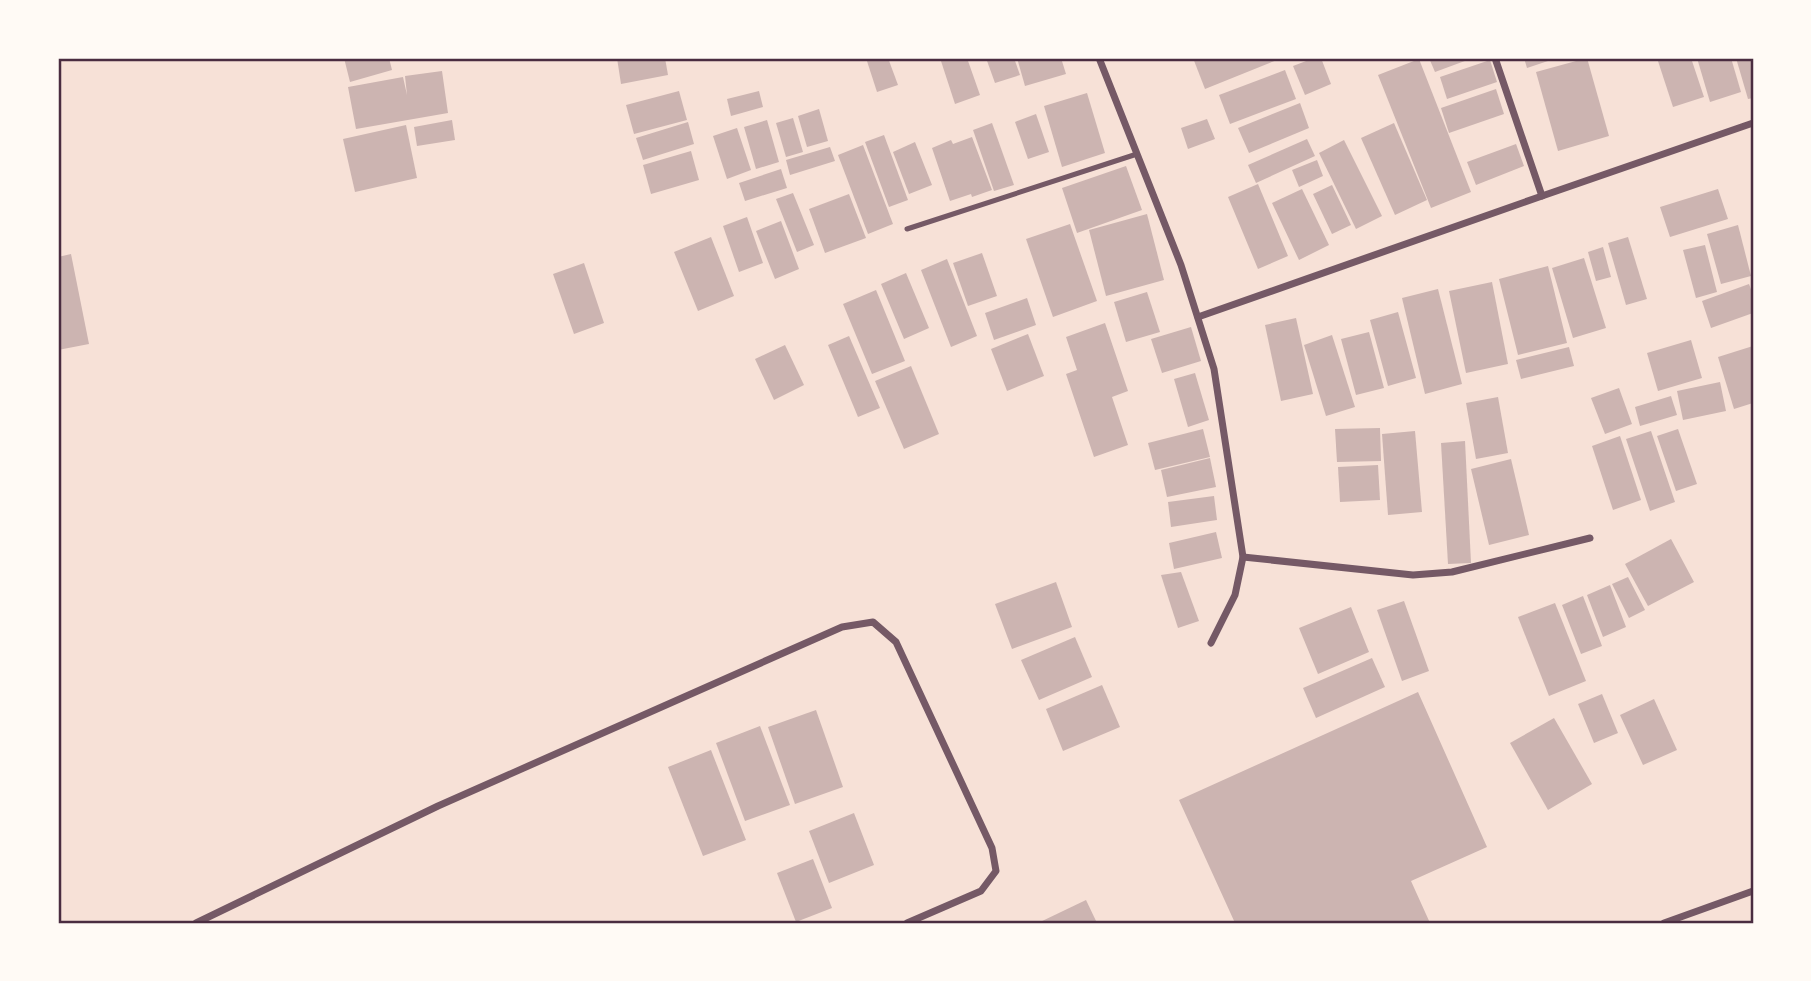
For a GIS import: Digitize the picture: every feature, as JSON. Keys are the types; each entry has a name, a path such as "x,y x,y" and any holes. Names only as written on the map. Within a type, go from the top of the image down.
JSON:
{"street":[{"path":"1099,58 1181,265 1214,369 1243,557 1235,595 1211,643"},
{"path":"1495,58 1542,196"},
{"path":"1198,317 1753,123"},
{"path":"1243,557 1413,575 1452,572 1590,538"},
{"path":"196,923 475,789 842,627 873,622 896,642 992,848 996,872 981,891 907,923"},
{"path":"1664,923 1753,891"}],"lane":[{"path":"907,229 1137,154"}],"building":[{"path":"344,58 389,58 392,70 350,82"},
{"path":"617,58 665,58 668,75 621,84"},
{"path":"866,58 888,58 898,85 877,92"},
{"path":"940,58 967,58 980,95 955,104"},
{"path":"986,58 1014,58 1020,75 995,83"},
{"path":"1017,58 1061,58 1066,74 1025,86"},
{"path":"1193,58 1282,58 1205,89"},
{"path":"1321,58 1331,84 1305,95 1293,66"},
{"path":"1429,58 1473,58 1435,72"},
{"path":"1524,58 1557,58 1527,68"},
{"path":"1587,58 1609,136 1558,151 1536,72"},
{"path":"1657,58 1691,58 1704,97 1673,107"},
{"path":"1697,58 1731,58 1741,92 1710,102"},
{"path":"1736,58 1753,58 1753,98 1748,99"},
{"path":"1419,59 1471,192 1431,208 1378,75"},
{"path":"1490,60 1497,82 1447,99 1440,77"},
{"path":"1285,70 1296,99 1230,124 1219,95"},
{"path":"442,71 448,113 356,129 348,87 403,77 407,95 405,76"},
{"path":"1496,89 1504,114 1449,133 1441,108"},
{"path":"679,91 687,120 634,134 626,105"},
{"path":"759,91 763,107 731,116 727,99"},
{"path":"1087,93 1105,153 1062,167 1044,106"},
{"path":"1300,103 1309,128 1249,153 1238,128"},
{"path":"819,109 828,141 807,147 798,116"},
{"path":"1036,114 1049,152 1028,159 1015,122"},
{"path":"793,118 803,152 786,157 776,123"},
{"path":"1207,119 1215,139 1188,149 1181,128"},
{"path":"452,120 455,140 417,146 414,127"},
{"path":"767,120 779,162 756,169 744,127"},
{"path":"688,122 694,144 643,160 636,138"},
{"path":"992,123 1014,185 994,191 973,130"},
{"path":"1394,123 1427,200 1395,215 1361,138"},
{"path":"406,125 417,178 355,192 343,139"},
{"path":"737,128 751,170 727,179 713,136"},
{"path":"884,135 908,200 889,207 865,142"},
{"path":"972,137 992,190 950,201 932,148 951,140 953,144"},
{"path":"1307,139 1315,156 1256,183 1248,165"},
{"path":"1344,140 1382,216 1356,229 1319,153"},
{"path":"915,142 932,185 909,194 893,152"},
{"path":"1516,144 1524,166 1476,185 1467,162"},
{"path":"863,145 893,224 868,234 838,155"},
{"path":"830,147 835,161 790,175 786,160"},
{"path":"691,151 699,180 651,194 643,165"},
{"path":"1317,160 1323,176 1299,187 1292,170"},
{"path":"1126,166 1142,210 1077,233 1062,188"},
{"path":"781,169 787,188 745,201 739,183"},
{"path":"1258,184 1288,256 1258,269 1228,197"},
{"path":"1332,185 1351,225 1332,234 1313,194"},
{"path":"1302,189 1329,245 1299,260 1272,203"},
{"path":"1718,189 1728,219 1670,237 1660,207"},
{"path":"793,193 814,245 797,252 776,199"},
{"path":"849,194 866,238 825,253 809,209"},
{"path":"1147,214 1164,280 1106,296 1089,230"},
{"path":"747,217 763,263 739,272 723,226"},
{"path":"781,221 799,269 775,279 756,231"},
{"path":"1070,224 1097,301 1053,317 1026,239"},
{"path":"1738,225 1751,276 1721,284 1707,234"},
{"path":"711,237 734,296 698,311 674,252"},
{"path":"1628,237 1647,299 1626,305 1608,243"},
{"path":"1705,245 1717,292 1696,298 1683,250"},
{"path":"1603,247 1611,277 1596,281 1588,252"},
{"path":"982,253 997,296 968,306 953,263"},
{"path":"71,254 89,344 58,350 58,257"},
{"path":"1584,258 1606,328 1573,338 1552,268"},
{"path":"947,259 977,336 951,347 921,270"},
{"path":"584,263 604,323 574,334 553,274"},
{"path":"1548,266 1567,343 1518,355 1499,279"},
{"path":"906,273 929,328 904,339 881,284"},
{"path":"1492,282 1508,364 1466,373 1449,291"},
{"path":"1749,284 1753,295 1753,313 1711,328 1702,301"},
{"path":"1438,289 1462,384 1425,394 1402,298"},
{"path":"876,290 905,361 872,374 843,304"},
{"path":"1147,292 1160,332 1126,342 1114,302"},
{"path":"1027,298 1036,325 994,340 985,313"},
{"path":"1398,312 1416,378 1388,386 1370,320"},
{"path":"1296,318 1313,394 1281,401 1265,325"},
{"path":"1105,323 1128,391 1112,397 1128,445 1094,457 1066,374 1077,370 1066,337"},
{"path":"1191,327 1201,361 1162,373 1151,339"},
{"path":"1369,332 1384,388 1356,395 1341,339"},
{"path":"1028,334 1044,376 1007,391 991,349"},
{"path":"1332,335 1355,407 1326,416 1304,345"},
{"path":"849,336 880,408 858,417 828,345"},
{"path":"1691,340 1702,378 1658,391 1647,353"},
{"path":"785,345 804,385 774,400 755,359"},
{"path":"1753,346 1753,403 1734,409 1718,357"},
{"path":"1569,347 1574,366 1521,379 1516,360"},
{"path":"911,366 939,434 904,449 875,381"},
{"path":"1195,373 1209,420 1188,427 1174,379"},
{"path":"1720,382 1726,411 1683,420 1677,391"},
{"path":"1619,388 1632,424 1605,434 1591,398"},
{"path":"1671,396 1677,415 1640,426 1635,407"},
{"path":"1498,397 1508,453 1476,459 1466,403"},
{"path":"1380,428 1381,461 1337,462 1335,429"},
{"path":"1203,429 1210,457 1155,470 1148,443"},
{"path":"1678,429 1697,484 1676,491 1657,436"},
{"path":"1415,431 1422,512 1388,515 1382,434"},
{"path":"1651,431 1675,502 1650,511 1626,439"},
{"path":"1620,436 1641,500 1613,510 1592,446"},
{"path":"1465,441 1471,563 1448,564 1441,443"},
{"path":"1210,458 1216,487 1167,497 1161,470"},
{"path":"1511,459 1529,535 1489,545 1471,469"},
{"path":"1378,465 1380,500 1340,502 1338,467"},
{"path":"1214,496 1217,520 1171,527 1168,502"},
{"path":"1216,532 1222,558 1174,569 1169,543"},
{"path":"1671,539 1694,582 1648,606 1625,564"},
{"path":"1181,572 1199,621 1178,628 1161,575"},
{"path":"1628,577 1645,610 1629,618 1612,584"},
{"path":"1056,582 1072,627 1012,649 995,604"},
{"path":"1610,585 1626,627 1603,637 1587,595"},
{"path":"1583,596 1602,646 1581,654 1562,605"},
{"path":"1404,601 1429,671 1402,681 1377,610"},
{"path":"1555,603 1586,681 1549,696 1518,617"},
{"path":"1351,607 1369,652 1318,674 1299,628"},
{"path":"1075,637 1092,677 1039,700 1021,660"},
{"path":"1372,658 1385,687 1316,718 1303,688"},
{"path":"1102,685 1120,727 1063,751 1046,709"},
{"path":"1418,692 1487,847 1411,881 1430,923 1235,923 1179,800"},
{"path":"1602,694 1618,733 1594,743 1578,704"},
{"path":"1654,699 1677,750 1643,765 1620,715"},
{"path":"816,710 843,787 795,804 768,727"},
{"path":"1554,718 1592,784 1548,810 1510,743"},
{"path":"760,726 790,805 745,821 716,743"},
{"path":"711,750 746,840 703,856 668,767"},
{"path":"854,813 874,865 829,883 809,831"},
{"path":"813,859 832,908 796,922 777,873"},
{"path":"1086,900 1097,923 1038,923"}]}
